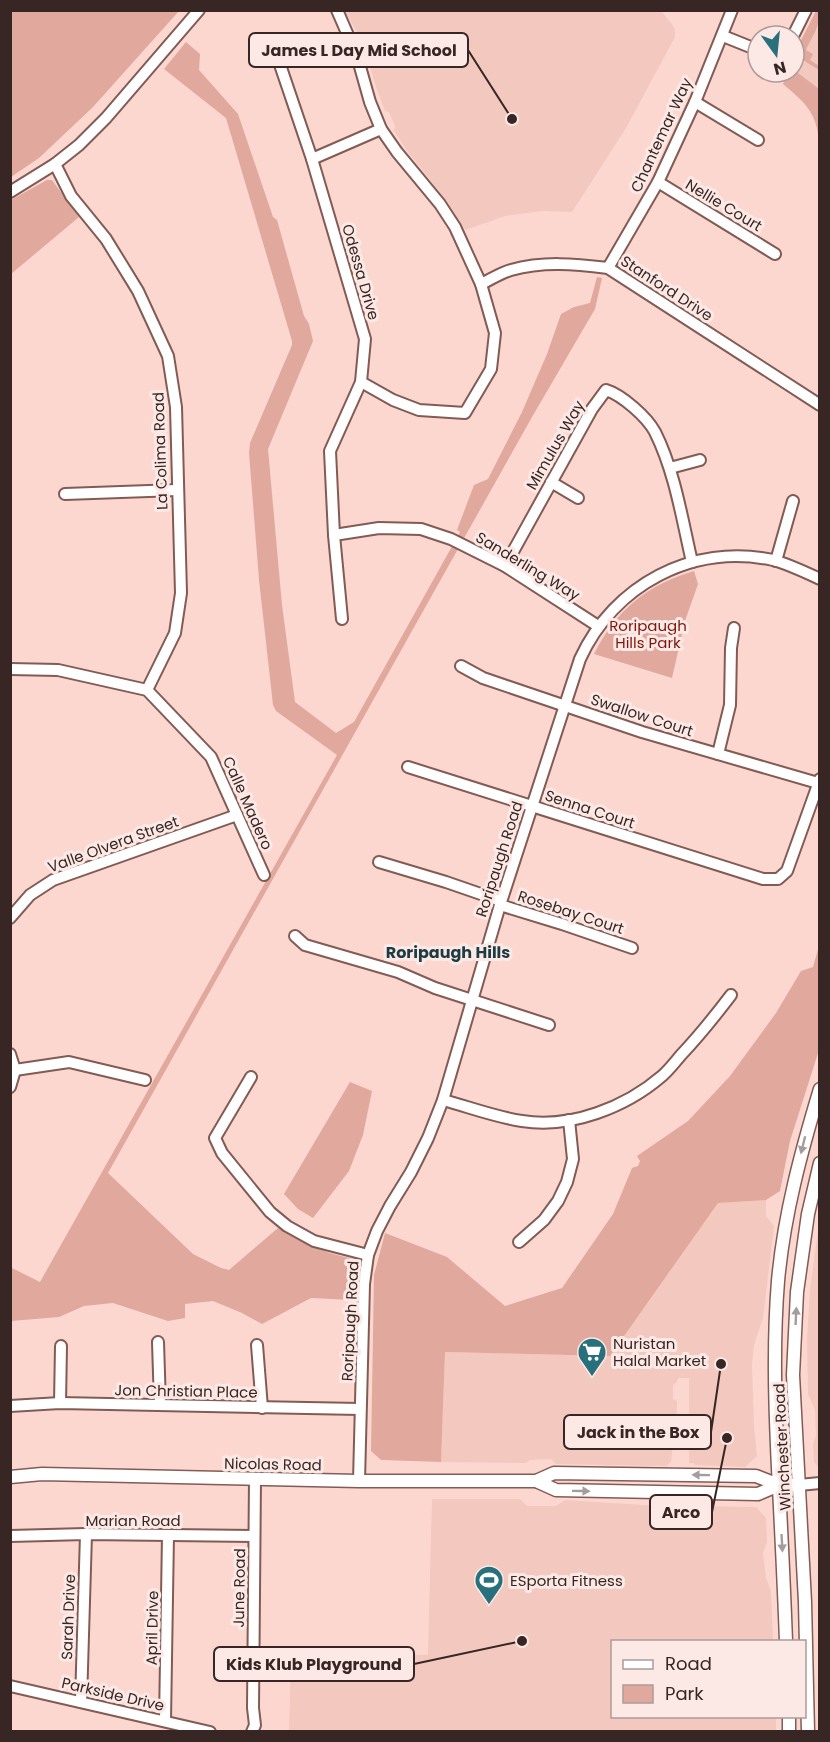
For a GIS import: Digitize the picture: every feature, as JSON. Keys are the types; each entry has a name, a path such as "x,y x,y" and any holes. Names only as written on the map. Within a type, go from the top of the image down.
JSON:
{"main road":[{"name":"Winchester Road","path":"786,1640 774,1376 778,1278 788,1211 819,1089"},
{"name":"Winchester Road","path":"808,1731 807,1637 793,1375 797,1292 808,1214 819,1163"},
{"name":"Nicolas Road","path":"10,1477 42,1474 359,1481 536,1481 554,1473 756,1476 779,1485 799,1485"},
{"name":"Nicolas Road","path":"536,1481 556,1490 759,1494 779,1485"}],"street":[{"path":"10,192 55,164 79,145 106,118 199,10"},
{"path":"337,10 357,56 370,102 381,129 440,204 455,227 481,284 495,333 491,369 465,413 419,410 393,400 361,382"},
{"name":"Chantemar Way","path":"608,268 658,182 695,102 732,10"},
{"path":"799,24 806,10"},
{"path":"723,36 746,45"},
{"name":"Odessa Drive","path":"273,44 312,159 365,339 361,382 330,451 334,535 342,619"},
{"path":"695,102 758,140"},
{"path":"312,159 381,129"},
{"name":"La Colima Road","path":"55,164 71,196 106,239 138,291 168,356 176,406 181,593 175,633 147,690"},
{"name":"Nellie Court","path":"658,182 775,254"},
{"name":"Stanford Drive","path":"481,284 508,271 541,264 608,268 819,405"},
{"name":"Mimulus Way","path":"505,566 592,409 606,390 616,393 632,406 654,430 670,468 692,562"},
{"path":"670,468 700,460"},
{"path":"551,482 578,498"},
{"path":"65,494 177,490"},
{"path":"776,561 793,501"},
{"name":"Sanderling Way","path":"334,535 379,528 421,529 458,542 505,566 598,626"},
{"name":"Roripaugh Road","path":"359,1481 363,1284 368,1255 390,1206 424,1146 443,1100 500,903 580,658 587,643 611,610 628,594 673,568 692,562 732,556 754,557 776,561 819,579"},
{"path":"718,754 730,705 730,648 734,628"},
{"name":"Swallow Court","path":"461,666 483,678 642,732 819,781"},
{"path":"10,669 58,670 147,690"},
{"name":"Calle Madero","path":"147,690 211,757 264,875"},
{"name":"Senna Court","path":"408,766 763,879 778,879 787,871 819,781"},
{"name":"Valle Olvera Street","path":"10,918 30,895 53,880 237,815"},
{"name":"Rosebay Court","path":"379,862 446,882 632,948"},
{"path":"295,936 305,945 398,972 435,988 549,1025"},
{"path":"443,1100 523,1121 545,1123 591,1114 620,1103 643,1090 664,1074 704,1030 731,995"},
{"path":"10,1054 15,1070 10,1087"},
{"path":"15,1070 69,1062 144,1080"},
{"path":"250,1077 216,1138 222,1153 270,1212 287,1226 314,1241 368,1255"},
{"path":"519,1242 544,1220 558,1201 567,1182 573,1159 569,1120"},
{"path":"158,1342 160,1405"},
{"path":"257,1345 262,1408"},
{"path":"60,1403 61,1346"},
{"name":"Jon Christian Place","path":"10,1406 60,1403 360,1410"},
{"name":"June Road","path":"252,1731 255,1725 253,1708 255,1479"},
{"name":"Nicolas Road","path":"799,1485 819,1483"},
{"name":"Marian Road","path":"10,1536 86,1534 254,1536"},
{"name":"Sarah Drive","path":"81,1702 86,1534"},
{"name":"April Drive","path":"165,1721 168,1535"},
{"name":"Parkside Drive","path":"10,1686 210,1731"}],"shaded area":[{"path":"345,11 661,11 672,24 675,37 626,128 572,212 542,211 505,216 465,230 447,201 394,131 395,126 389,112 385,111 358,34"},
{"path":"816,11 819,11 819,128 805,103 783,84 806,84 806,30"},
{"path":"766,1200 766,1216 774,1226 763,1318 754,1345 752,1365 757,1456 745,1467 689,1463 689,1378 678,1378 673,1385 673,1399 677,1401 676,1440 673,1445 671,1462 666,1466 556,1464 551,1459 530,1460 526,1463 441,1462 445,1352 610,1356 718,1203"},
{"path":"819,1223 819,1468 814,1462 815,1410 808,1394 807,1338 810,1289"},
{"path":"432,1499 520,1499 527,1506 556,1506 565,1500 643,1505 756,1507 766,1518 767,1542 763,1553 766,1578 771,1591 773,1640 611,1640 611,1718 776,1718 776,1731 289,1731 291,1652 428,1655"}],"green space":[{"path":"11,10 179,11 93,107 39,158 11,177"},
{"path":"816,11 819,11 816,31 806,50 806,30"},
{"path":"186,42 200,54 199,70 238,114 273,217 277,220 313,341 268,449 282,605 295,702 336,733 354,722 460,532 457,530 474,485 488,479 522,412 561,314 574,307 590,303 597,277 602,278 595,309 532,417 108,1173 193,1254 221,1268 229,1270 278,1228 312,1246 349,1258 354,1265 351,1300 311,1298 262,1324 213,1301 185,1304 185,1318 168,1321 113,1303 84,1306 59,1317 11,1321 10,1267 40,1282 337,755 276,711 273,705 259,580 249,453 250,443 292,341 226,118 164,69"},
{"path":"806,50 813,54 810,60 819,66 819,70 806,62"},
{"path":"806,79 819,89 819,146 816,126 810,110 783,84 806,84"},
{"path":"47,180 52,180 79,217 11,274 11,200"},
{"name":"Roripaugh Hills Park","path":"694,571 698,584 685,621 672,678 594,654 612,624 635,601 662,584"},
{"path":"819,946 819,1050 790,1141 780,1191 766,1200 718,1203 610,1356 445,1352 441,1462 381,1460 371,1451 374,1275 385,1233 447,1257 505,1306 562,1288 613,1214 632,1168 638,1166 640,1161 637,1156 688,1121 730,1076 776,1013 801,971 813,967"},
{"path":"350,1082 372,1091 363,1135 349,1171 313,1218 298,1209 284,1194"}],"place":[{"name":"James L Day Mid School","path":"512,119"},
{"name":"Jack in the Box","path":"721,1364"},
{"name":"Nuristan Halal Market","path":"592,1378"},
{"name":"Arco","path":"727,1438"},
{"name":"ESporta Fitness","path":"489,1606"},
{"name":"Kids Klub Playground","path":"522,1641"}],"district":[{"name":"Roripaugh Hills","path":"448,952"}]}
